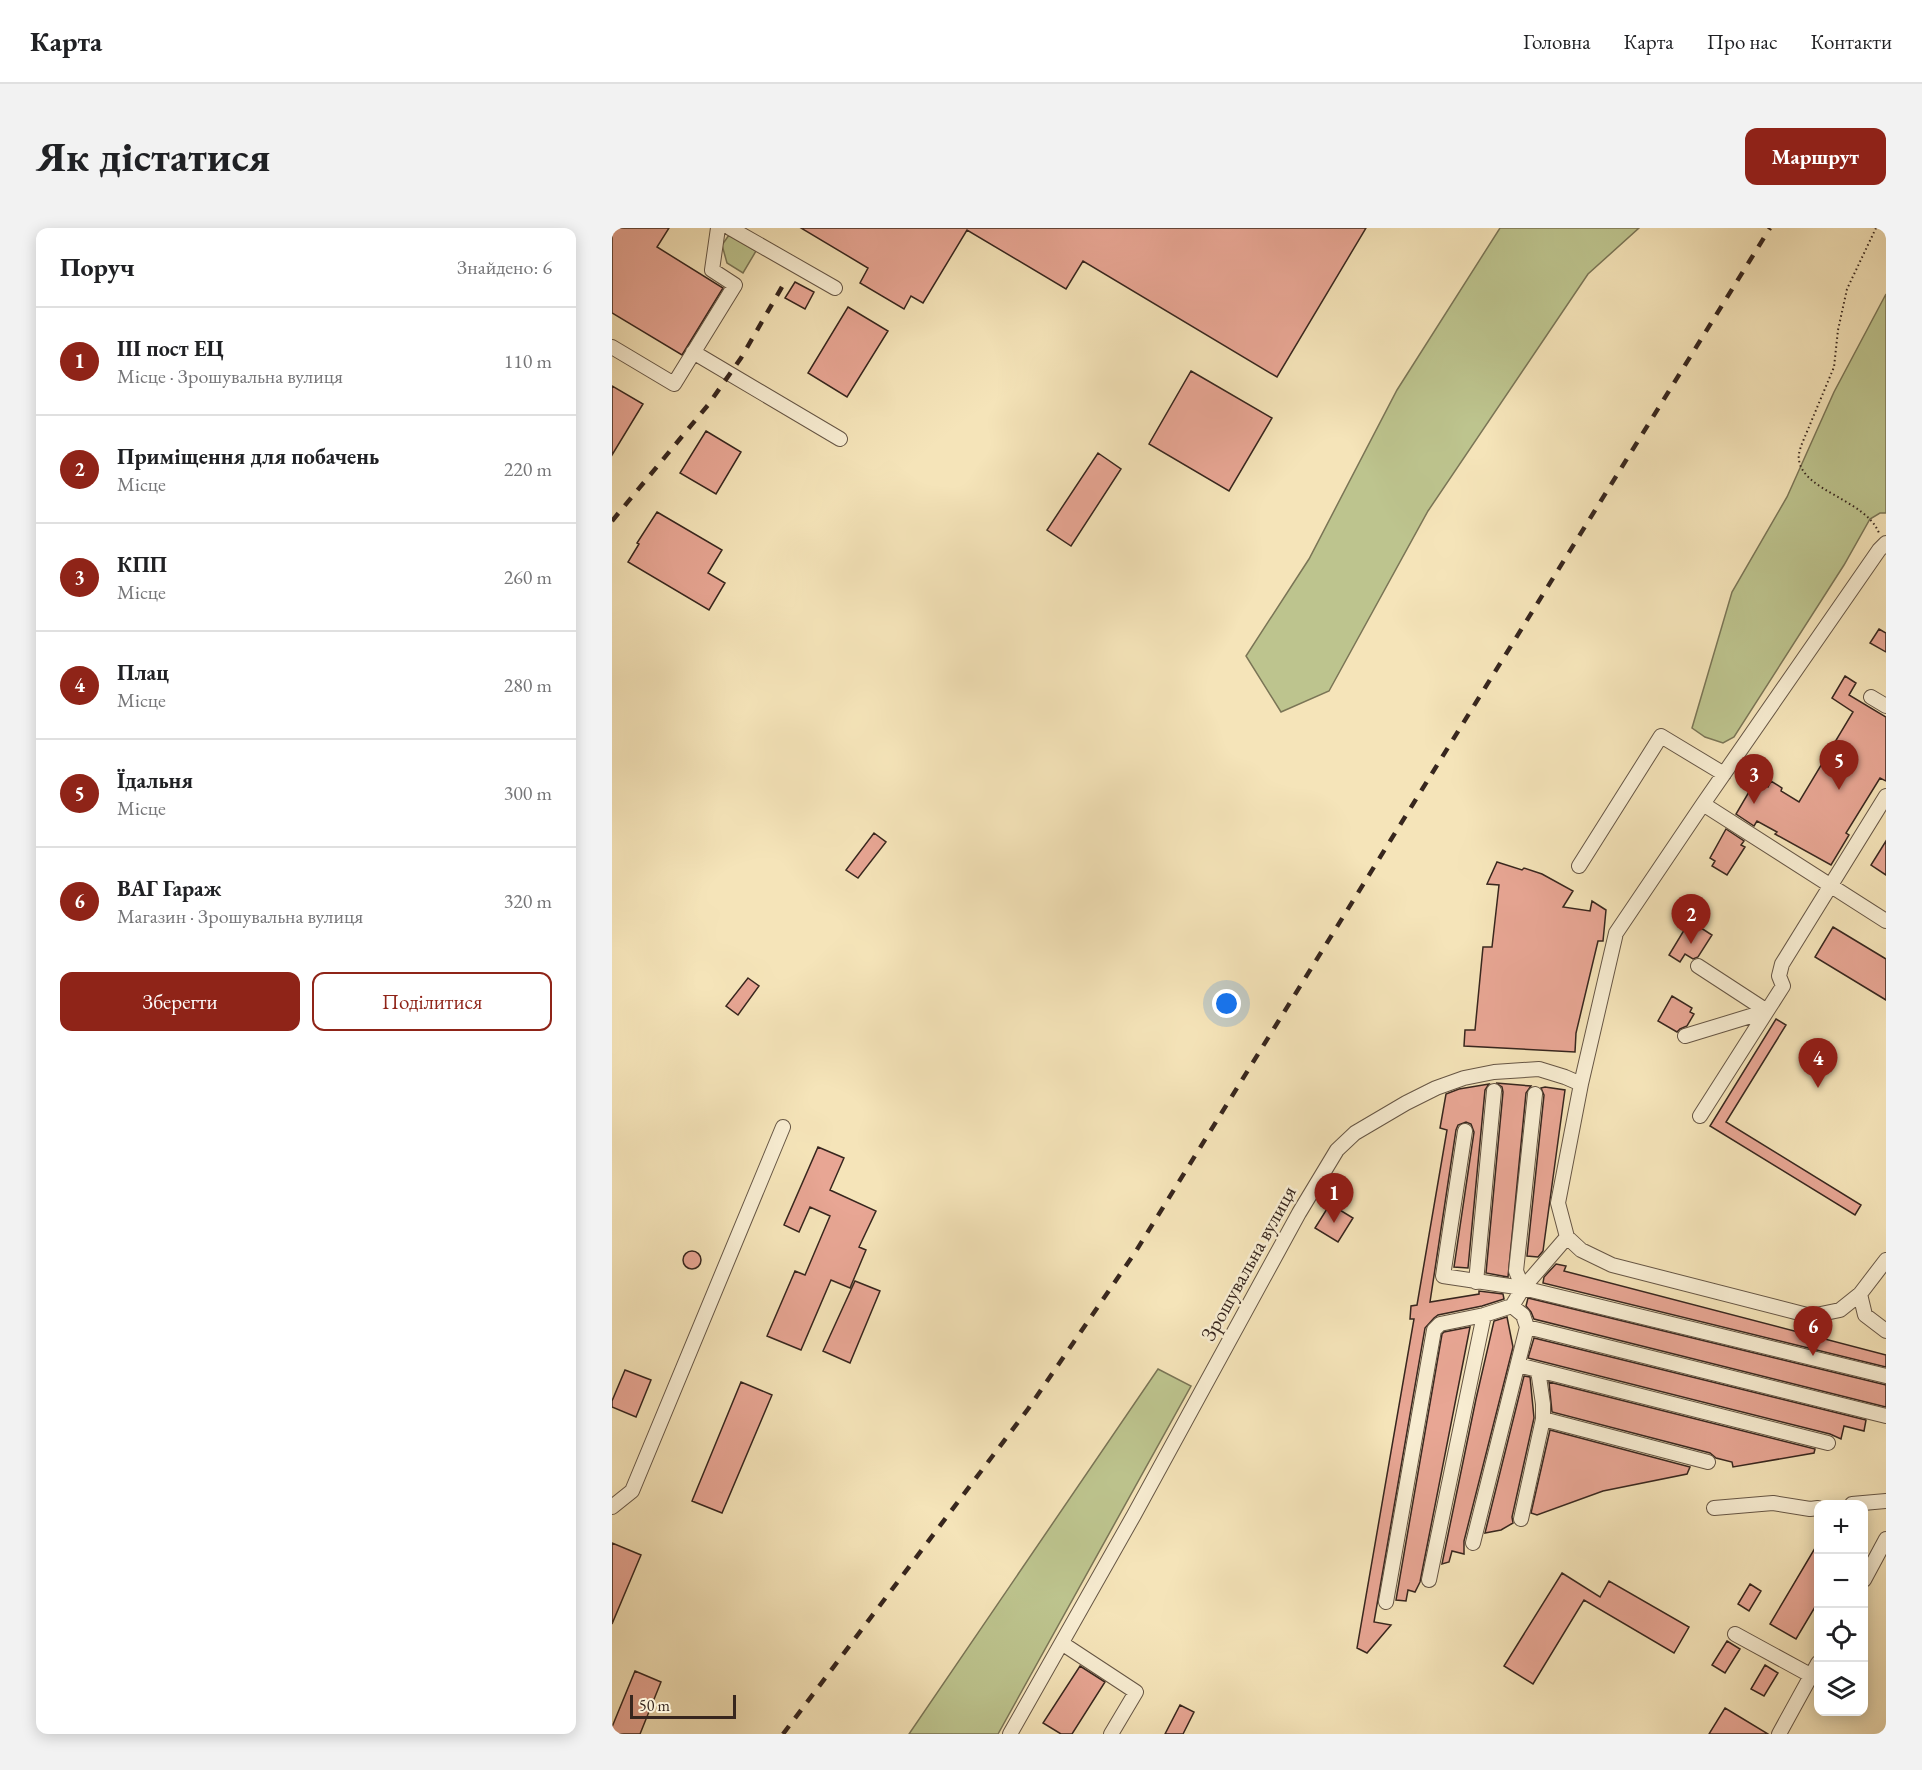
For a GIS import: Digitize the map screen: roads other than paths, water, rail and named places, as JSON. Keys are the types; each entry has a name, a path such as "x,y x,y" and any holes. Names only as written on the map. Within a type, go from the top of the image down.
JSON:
{"street":[{"path":"612,347 674,384 735,285 712,270 718,228"},
{"path":"730,228 835,288"},
{"path":"693,352 840,440"},
{"path":"1882,547 1616,933 1581,1083 1558,1203 1567,1237 1581,1250 1612,1265 1811,1316 1840,1310 1860,1294 1886,1260"},
{"path":"1871,697 1886,706"},
{"path":"1579,866 1661,736 1724,774"},
{"path":"1700,1116 1783,986 1779,976 1782,964 1886,796"},
{"path":"1703,804 1886,921"},
{"path":"1698,966 1767,1011"},
{"path":"1685,1036 1767,1011"},
{"name":"Зрошувальна вулиця","path":"1010,1734 1063,1644 1288,1233 1337,1150 1355,1133 1406,1103 1436,1088 1464,1078 1494,1072 1539,1069 1581,1083"},
{"path":"1476,1282 1494,1091"},
{"path":"1523,1288 1516,1271 1534,1094"},
{"path":"612,1507 632,1491 783,1127"},
{"path":"1465,1131 1443,1276 1523,1288 1886,1376"},
{"path":"1386,1602 1434,1330 1440,1324 1484,1315 1512,1306 1523,1288 1567,1237"},
{"path":"1860,1294 1864,1315 1886,1331"},
{"path":"1473,1543 1527,1327 1522,1315 1512,1306"},
{"path":"1429,1580 1484,1315"},
{"path":"1527,1327 1886,1416"},
{"path":"1518,1365 1828,1443"},
{"path":"1521,1519 1543,1419 1538,1370"},
{"path":"1543,1419 1708,1462"},
{"path":"1868,1503 1886,1501"},
{"path":"1714,1508 1773,1503 1814,1508"},
{"path":"1868,1571 1886,1539"},
{"path":"1735,1634 1812,1676"},
{"path":"1063,1644 1136,1692 1111,1734"},
{"path":"1779,1734 1814,1672"}],"railway":[{"path":"783,1734 1028,1409 1136,1251 1770,228"},
{"path":"612,521 708,405 741,358 786,280"}],"place":[{"name":"Їдальня","path":"1839,790"},
{"name":"КПП","path":"1754,804"},
{"name":"Приміщення для побачень","path":"1691,944"},
{"name":"Плац","path":"1818,1088"},
{"name":"III пост ЕЦ","path":"1334,1223"},
{"name":"ВАГ Гараж","path":"1813,1356"}]}
